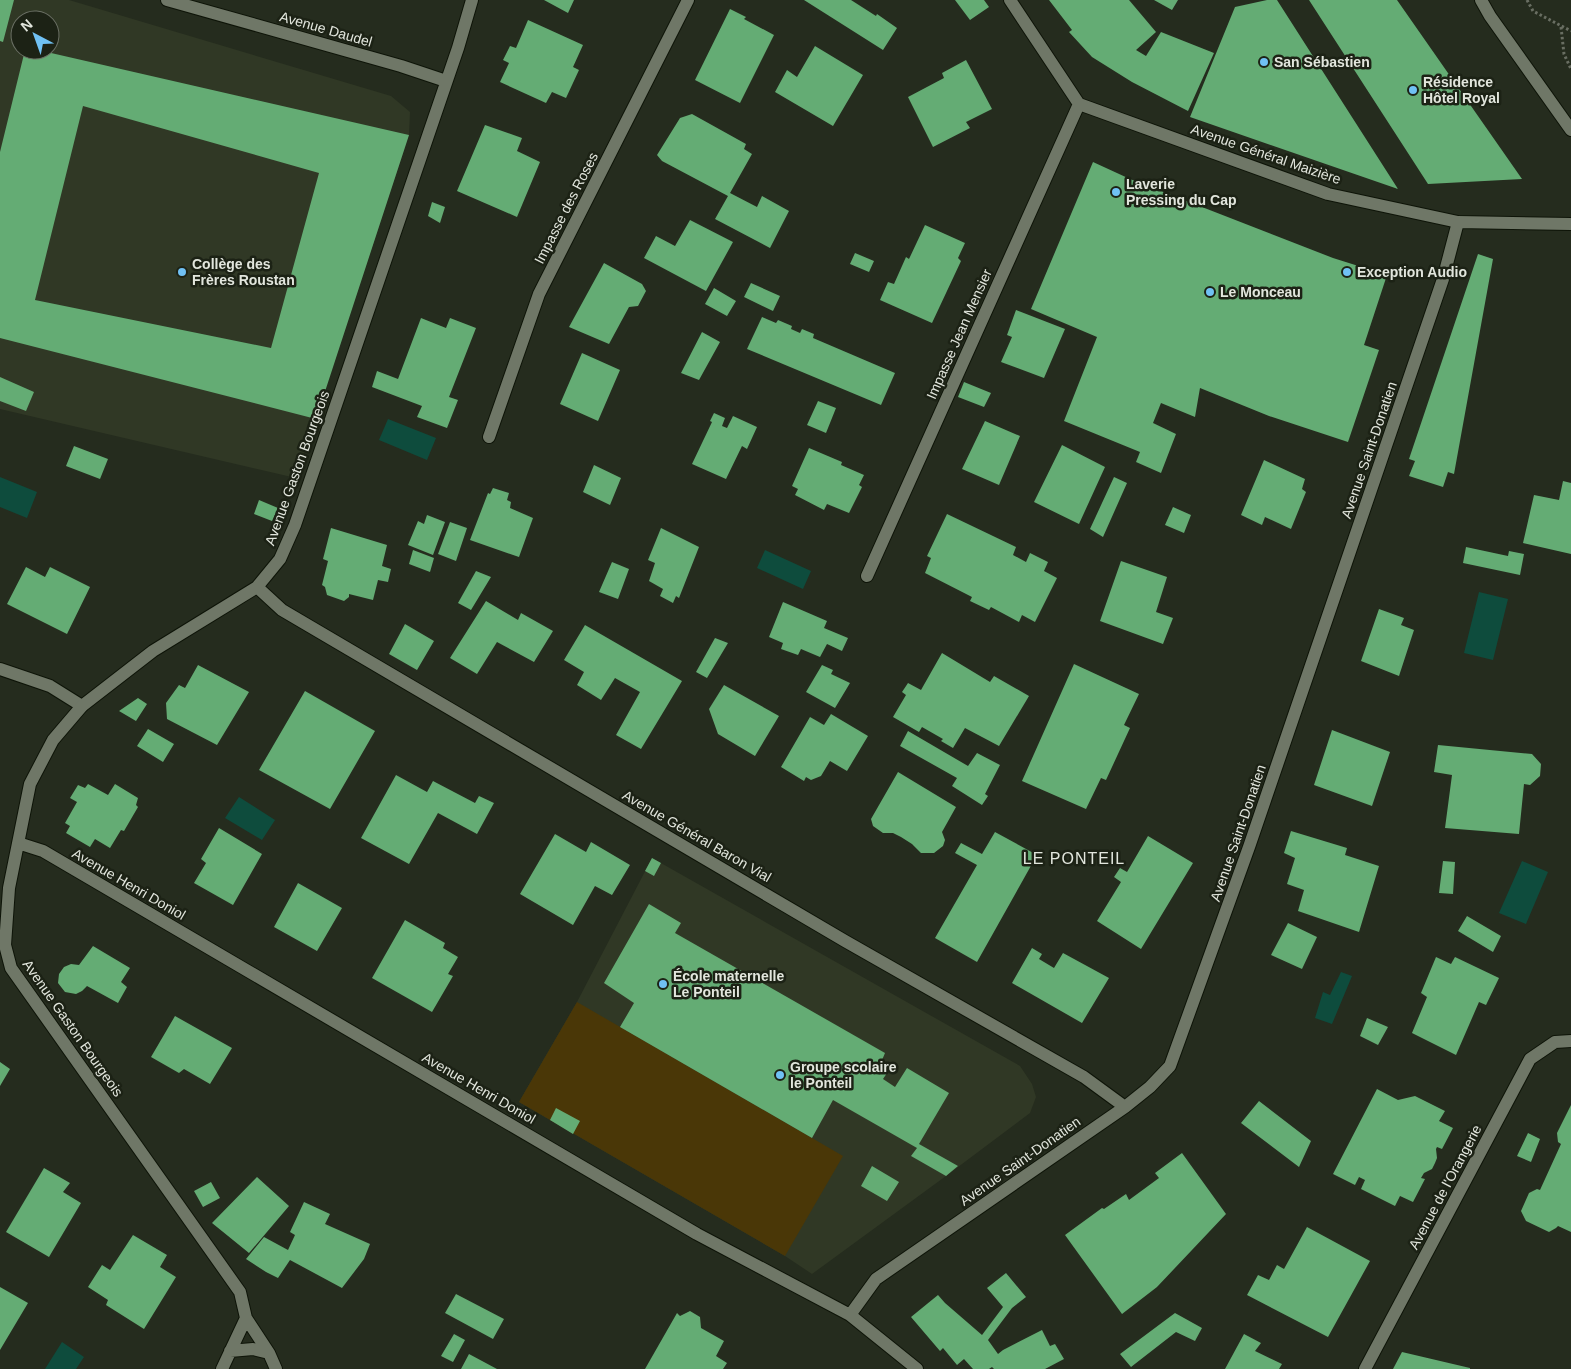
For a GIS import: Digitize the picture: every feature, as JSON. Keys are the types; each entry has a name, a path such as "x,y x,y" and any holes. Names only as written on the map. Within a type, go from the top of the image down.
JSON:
{"street":[{"name":"Avenue Daudel","path":"167,0 401,66 446,81"},
{"name":"Avenue Gaston Bourgeois","path":"246,1318 240,1292 11,968 3,947 10,888 30,784 53,740 82,706 153,651 257,587 280,559 295,526 472,0"},
{"name":"Impasse des Roses","path":"489,437 539,294 688,0"},
{"path":"1010,0 1079,104"},
{"path":"1481,0 1490,16 1571,130"},
{"name":"Avenue Général Maizière","path":"1079,104 1328,194 1458,222 1571,224"},
{"name":"Impasse Jean Mensier","path":"867,576 1079,104"},
{"name":"Avenue Saint-Donatien","path":"850,1315 876,1278 1125,1107 1150,1087 1170,1066 1250,847 1443,279 1458,222"},
{"name":"Avenue Général Baron Vial","path":"257,587 282,610 836,936 1084,1077 1125,1107"},
{"path":"0,669 50,686 82,706"},
{"name":"Avenue Henri Doniol","path":"18,843 43,851 697,1234 850,1315 917,1369"},
{"name":"Avenue de l'Orangerie","path":"1365,1369 1530,1059 1556,1042 1571,1041"},
{"path":"222,1369 246,1318"},
{"path":"246,1318 269,1353 276,1369"},
{"path":"230,1352 253,1349 269,1353"}],"path":[{"path":"1527,0 1533,11 1571,32"},
{"path":"1561,26 1564,54 1571,69"}],"shaded area":[{"name":"Collège des Frères Roustan","path":"0,0 69,0 391,96 410,112 409,135 296,478 0,409"},
{"name":"Groupe scolaire le Ponteil","path":"652,858 1020,1066 1032,1084 1036,1097 1030,1113 812,1274 785,1256 519,1102 577,1002"},
{"path":"577,1002 843,1156 785,1256 519,1102"}],"water":[{"path":"388,419 436,438 427,460 379,440"},
{"path":"0,477 37,492 27,518 0,507"},
{"path":"765,550 811,571 803,589 757,568"},
{"path":"1479,592 1508,599 1493,660 1464,653"},
{"path":"239,797 275,820 262,840 225,818"},
{"path":"1522,861 1548,872 1526,924 1499,913"},
{"path":"1341,972 1352,976 1332,1024 1315,1018 1323,992 1330,995"},
{"path":"62,1342 84,1357 76,1369 45,1369"}],"building":[{"path":"0,0 14,0 3,42 0,41"},
{"path":"544,0 574,0 568,13"},
{"path":"804,0 851,0 876,16 877,14 897,28 883,50"},
{"path":"955,0 984,0 989,7 970,20"},
{"path":"1049,0 1129,0 1156,32 1136,50 1146,56 1161,32 1214,53 1188,111 1132,82 1092,57 1069,32 1072,30"},
{"path":"1154,0 1178,0 1172,10"},
{"name":"San Sébastien","path":"1267,0 1277,0 1398,189 1190,117 1235,7"},
{"name":"Résidence Hôtel Royal","path":"1309,0 1397,0 1522,179 1428,184"},
{"path":"730,9 774,35 740,103 695,80"},
{"path":"528,20 583,45 573,67 579,70 566,98 552,92 546,103 500,82 509,63 503,60 510,46 516,48"},
{"path":"815,46 863,75 833,126 775,92 787,70 797,77"},
{"path":"60,55 409,135 316,419 0,338 0,152 23,60 60,60","holes":["83,106 319,173 271,348 35,300"]},
{"path":"966,60 992,109 966,122 970,128 933,147 908,97 944,78 942,73"},
{"path":"692,114 746,144 744,149 752,154 730,193 757,207 762,196 789,211 770,248 715,219 728,196 662,161 657,155 680,118"},
{"path":"485,125 522,138 517,151 540,162 517,217 457,191"},
{"name":"Le Monceau","path":"1093,162 1130,179 1333,258 1387,275 1364,345 1379,350 1348,442 1269,416 1200,388 1195,417 1161,403 1153,423 1176,434 1161,473 1136,462 1140,452 1064,421 1097,337 1031,309"},
{"path":"432,202 445,207 440,223 428,216"},
{"path":"690,220 733,242 706,291 644,258 656,236 675,246"},
{"path":"925,225 965,243 958,258 961,261 932,323 880,300 888,282 894,284 906,257 909,259"},
{"path":"855,253 874,261 869,272 850,264"},
{"path":"1478,254 1493,259 1454,474 1448,472 1443,487 1409,476 1415,461 1409,459"},
{"path":"604,263 642,284 646,291 638,306 629,307 609,344 569,327"},
{"path":"751,283 780,296 773,311 744,297"},
{"path":"714,288 736,301 727,316 705,304"},
{"path":"1016,310 1065,329 1044,378 1001,362 1012,337 1007,335"},
{"path":"762,317 776,323 778,320 792,326 791,329 800,333 802,329 814,334 813,338 895,373 881,405 747,349"},
{"path":"421,318 446,328 450,318 476,328 449,397 458,400 447,428 417,417 422,406 372,387 377,371 398,379"},
{"path":"702,332 720,342 699,380 681,373"},
{"path":"582,353 620,370 598,421 560,404"},
{"path":"0,377 34,392 26,411 0,401"},
{"path":"964,382 991,393 984,407 958,397"},
{"path":"818,401 836,408 826,433 807,425"},
{"path":"714,413 725,418 722,426 727,428 733,416 757,427 747,449 742,446 726,479 692,464 712,422 710,421"},
{"path":"985,421 1020,436 999,485 962,469"},
{"path":"1062,445 1105,467 1079,524 1034,502"},
{"path":"74,446 108,459 100,479 66,466"},
{"path":"809,448 842,462 841,465 864,475 859,485 862,487 849,513 827,504 824,510 795,495 798,489 792,486"},
{"path":"1264,460 1305,479 1302,489 1306,492 1291,529 1265,517 1262,525 1241,515"},
{"path":"594,465 621,478 610,505 583,492"},
{"path":"1114,477 1127,483 1103,537 1090,529"},
{"path":"1563,481 1571,483 1571,554 1523,543 1534,495 1559,500"},
{"path":"493,488 509,493 507,500 511,502 510,508 533,518 519,557 470,540 488,493 490,494"},
{"path":"259,500 278,508 272,521 254,514"},
{"path":"1173,507 1191,515 1184,533 1165,525"},
{"path":"947,514 1016,547 1013,555 1026,562 1030,553 1048,562 1044,571 1057,578 1035,622 1022,615 1019,622 991,607 989,610 970,601 972,597 925,573 931,558 927,556"},
{"path":"427,515 445,522 433,555 408,545 418,521 424,524"},
{"path":"450,522 467,528 456,561 438,554"},
{"path":"331,528 387,545 382,566 391,569 388,582 378,580 373,600 349,594 349,597 344,601 327,595 325,587 322,585 328,561 323,559"},
{"path":"661,528 699,547 679,598 676,596 673,603 660,596 663,589 649,581 655,563 648,560"},
{"path":"1466,547 1508,556 1509,551 1524,554 1520,575 1463,563"},
{"path":"413,550 434,558 430,572 409,564"},
{"path":"1121,561 1167,577 1156,612 1173,618 1163,644 1100,621"},
{"path":"612,562 629,569 618,599 599,592"},
{"path":"26,567 45,577 50,567 90,587 67,634 7,604"},
{"path":"476,571 491,577 471,610 458,603"},
{"path":"486,601 518,620 521,613 553,631 534,662 497,642 477,674 450,658"},
{"path":"783,602 827,621 824,628 848,638 842,651 827,644 820,657 801,649 798,655 781,649 783,643 769,637"},
{"path":"1379,609 1404,618 1401,625 1414,630 1399,676 1361,661"},
{"path":"405,624 434,641 417,670 389,654"},
{"path":"585,625 682,681 641,749 616,735 640,692 615,678 601,700 577,685 584,672 564,660"},
{"path":"715,638 728,643 707,678 696,672"},
{"path":"942,653 990,682 994,676 1029,696 999,746 965,728 953,748 941,741 943,739 922,727 919,732 893,717 906,695 902,692 908,683 921,690"},
{"path":"1074,664 1139,694 1124,725 1130,728 1106,780 1101,778 1086,809 1022,781"},
{"path":"198,665 249,692 217,745 167,719 166,703 179,685 185,688"},
{"path":"822,665 833,670 831,674 850,683 835,708 806,692"},
{"path":"724,685 779,716 755,756 718,734 709,709"},
{"path":"305,691 375,731 330,809 259,770"},
{"path":"138,698 147,704 136,721 119,711"},
{"path":"831,714 868,736 847,771 830,761 821,776 811,780 806,777 804,781 781,767 810,717 824,725"},
{"path":"148,729 174,744 163,762 137,746"},
{"path":"1332,730 1390,752 1372,806 1314,785"},
{"path":"908,731 968,766 977,753 1000,765 985,794 988,796 982,805 952,786 957,778 900,746"},
{"path":"1438,745 1532,754 1541,764 1540,776 1530,785 1524,784 1519,834 1445,828 1452,775 1434,772"},
{"path":"898,772 956,807 942,832 945,840 943,846 934,853 921,853 901,837 893,833 883,833 873,826 871,819"},
{"path":"396,775 427,792 433,781 475,803 479,796 494,803 477,834 438,813 409,864 361,838"},
{"path":"88,784 108,795 115,784 138,798 136,805 138,807 124,831 121,830 110,848 95,839 90,847 66,833 70,826 65,823 77,802 70,798 78,785 85,788"},
{"path":"219,828 262,854 233,905 194,883 206,863 201,859"},
{"path":"1291,831 1347,848 1345,855 1379,866 1359,932 1298,911 1304,890 1287,884 1295,858 1284,853"},
{"path":"995,832 1037,855 977,962 935,938 977,865 955,853 961,843 982,854"},
{"path":"555,834 586,852 591,842 630,865 612,895 595,886 573,925 520,894"},
{"path":"1148,836 1193,863 1141,949 1097,921 1121,882 1114,877 1120,868 1127,872"},
{"path":"652,858 661,863 654,876 645,871"},
{"path":"1443,861 1455,862 1453,894 1439,893"},
{"path":"298,883 342,908 317,951 274,927"},
{"path":"649,904 681,923 675,933 885,1053 880,1065 889,1070 883,1079 895,1087 907,1068 949,1093 919,1144 958,1166 946,1176 911,1156 917,1148 833,1100 812,1138 620,1027 634,1003 604,983"},
{"path":"1467,916 1501,936 1493,952 1458,931"},
{"path":"405,920 445,943 443,948 458,957 448,974 453,976 432,1012 372,978"},
{"path":"1288,923 1317,937 1302,969 1271,955"},
{"path":"93,946 130,968 121,982 127,987 118,1003 87,986 76,994 65,992 58,983 59,974 64,967 71,964 79,965"},
{"path":"1032,948 1042,954 1039,959 1054,968 1063,953 1109,978 1082,1023 1012,983"},
{"path":"1436,957 1451,964 1455,957 1499,978 1486,1005 1479,1002 1456,1055 1412,1033 1427,997 1421,993"},
{"path":"175,1016 232,1048 210,1084 184,1069 179,1073 151,1057"},
{"path":"1367,1018 1388,1027 1378,1045 1360,1036"},
{"path":"0,1062 10,1069 0,1086"},
{"path":"1377,1089 1398,1100 1415,1096 1445,1111 1439,1121 1453,1128 1442,1149 1437,1147 1435,1163 1432,1169 1424,1173 1421,1178 1425,1179 1413,1202 1400,1196 1395,1206 1361,1189 1365,1180 1359,1177 1355,1185 1333,1174"},
{"path":"1259,1101 1311,1141 1299,1167 1241,1123"},
{"path":"1571,1105 1571,1232 1558,1226 1549,1232 1526,1221 1521,1211 1529,1193 1537,1189 1540,1190 1561,1144 1558,1142 1557,1133"},
{"path":"556,1108 580,1121 573,1134 550,1120"},
{"path":"1528,1133 1540,1139 1531,1162 1517,1156"},
{"path":"1182,1153 1226,1214 1157,1287 1122,1314 1065,1235 1102,1208 1104,1209 1126,1194 1129,1200 1159,1178 1155,1173"},
{"path":"872,1166 899,1182 887,1201 861,1186"},
{"path":"44,1168 70,1183 63,1192 81,1203 49,1257 6,1232"},
{"path":"257,1177 289,1206 249,1253 212,1223"},
{"path":"211,1182 220,1198 203,1207 194,1191"},
{"path":"304,1202 330,1214 325,1224 370,1244 364,1259 342,1288 290,1260 278,1278 246,1259 264,1237 288,1250 295,1235 290,1232"},
{"path":"1307,1227 1370,1261 1328,1337 1247,1295 1258,1275 1269,1280 1277,1265 1284,1269"},
{"path":"133,1235 167,1255 160,1267 176,1277 144,1329 106,1305 108,1300 88,1287 102,1265 110,1270"},
{"path":"1006,1273 1026,1297 1012,1308 988,1340 998,1354 1042,1330 1050,1346 1055,1344 1064,1359 1045,1369 994,1369 992,1367 989,1369 973,1369 964,1359 957,1365 943,1348 940,1351 911,1317 938,1295 982,1335 1003,1307 987,1288"},
{"path":"0,1287 28,1303 0,1350"},
{"path":"456,1294 504,1319 493,1339 445,1313"},
{"path":"690,1311 700,1317 701,1328 724,1341 716,1356 727,1363 723,1369 645,1369 677,1313 680,1316"},
{"path":"1175,1313 1202,1328 1195,1341 1176,1332 1131,1367 1120,1354"},
{"path":"454,1334 465,1340 453,1362 441,1356"},
{"path":"1244,1334 1261,1343 1255,1351 1282,1364 1279,1369 1225,1369"},
{"path":"1402,1352 1470,1368 1470,1369 1393,1369"},
{"path":"469,1354 497,1369 461,1369"}],"place":[{"name":"San Sébastien","path":"1264,62"},
{"name":"Résidence Hôtel Royal","path":"1413,90"},
{"name":"Laverie Pressing du Cap","path":"1116,192"},
{"name":"Collège des Frères Roustan","path":"182,272"},
{"name":"Exception Audio","path":"1347,272"},
{"name":"Le Monceau","path":"1210,292"},
{"name":"École maternelle Le Ponteil","path":"663,984"},
{"name":"Groupe scolaire le Ponteil","path":"780,1075"}],"district":[{"name":"LE PONTEIL","path":"1074,858"}]}
